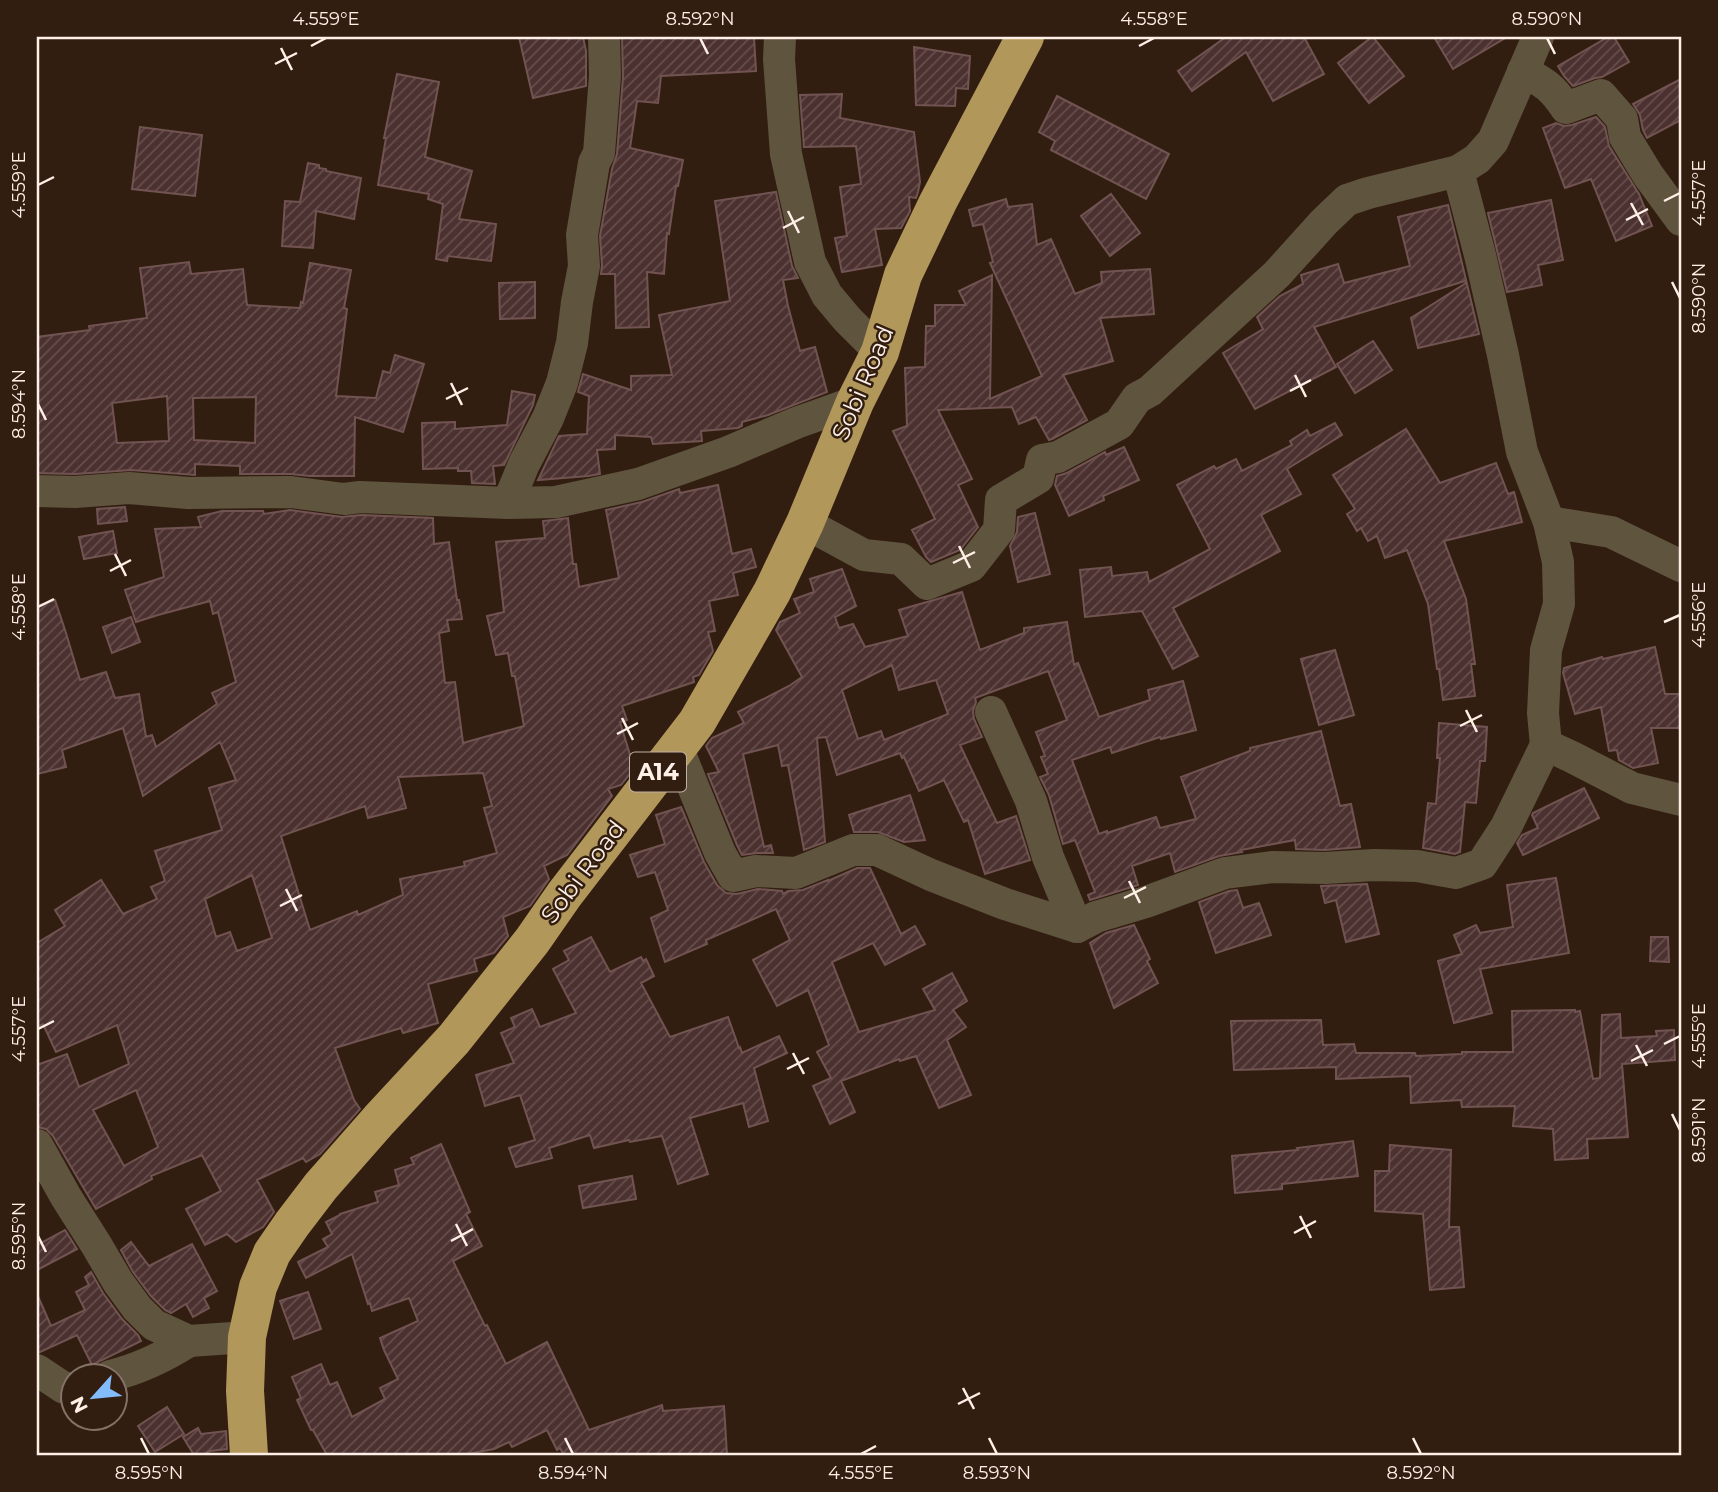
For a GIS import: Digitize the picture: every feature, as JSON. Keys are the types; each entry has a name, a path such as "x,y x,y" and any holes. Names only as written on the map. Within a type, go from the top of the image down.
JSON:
{"highway":[{"name":"Sobi Road","path":"249,1455 245,1391 247,1337 258,1287 272,1253 321,1186 454,1039 532,941 564,895 697,722 772,592 805,523 855,402 880,352 903,275 938,202 1025,37"}],"street":[{"path":"508,503 524,464 548,418 562,383 572,343 584,265 582,235 594,163 599,153 605,76 604,37"},
{"path":"780,37 779,59 786,154 810,262 827,295 880,352"},
{"path":"805,523 864,555 901,559 927,584 971,566 999,530 1000,500 1038,478 1042,460 1058,457 1119,424 1137,398 1150,391 1278,274 1347,200 1458,172 1477,159 1493,141 1538,37"},
{"path":"1523,71 1546,83 1566,108 1601,94 1622,119 1625,137 1648,175 1681,220"},
{"path":"677,747 720,853 733,876 756,872 796,873 853,850 877,850 993,899 1077,927 1096,917 1224,873 1272,867 1374,865 1417,866 1456,873 1482,864 1506,827 1546,745 1543,713 1546,650 1559,604 1558,562 1549,522 1522,452 1495,318 1458,172"},
{"path":"37,491 75,492 130,488 188,493 291,492 344,499 360,497 508,503 556,502 638,484 855,402"},
{"path":"1549,522 1611,532 1681,566"},
{"path":"990,712 1031,801 1048,857 1077,927"},
{"path":"1546,745 1632,788 1681,800"},
{"path":"37,1145 118,1282 137,1308 154,1325 189,1341"},
{"path":"130,1372 189,1341 247,1337"},
{"path":"37,1370 60,1385"}],"building":[{"path":"519,37 583,37 586,51 586,86 533,98"},
{"path":"622,37 754,37 756,71 661,76 658,103 637,101 630,148 683,160 669,234 667,233 664,274 647,272 649,327 616,328 615,274 601,274 600,236 617,154 623,77"},
{"path":"1226,37 1304,37 1324,74 1273,101 1246,52 1192,91 1178,71"},
{"path":"1372,37 1404,76 1369,103 1338,63"},
{"path":"1434,37 1507,37 1453,69"},
{"path":"1608,37 1614,37 1629,62 1602,77 1573,86 1558,66"},
{"path":"914,47 970,56 968,89 956,88 955,106 916,105"},
{"path":"397,74 439,82 425,157 472,171 459,219 496,224 491,261 448,256 447,261 436,259 443,204 428,199 429,194 378,185"},
{"path":"1681,79 1681,120 1647,138 1640,115 1633,104"},
{"path":"842,94 840,118 914,132 920,182 916,198 909,197 910,211 901,228 875,229 882,265 842,272 835,238 847,236 840,187 861,184 856,146 804,147 800,95"},
{"path":"1057,96 1169,154 1146,199 1051,150 1055,141 1039,132"},
{"path":"1596,117 1605,127 1609,146 1639,194 1652,226 1616,241 1591,179 1565,188 1543,128 1556,123 1572,125"},
{"path":"140,127 202,135 195,196 132,189"},
{"path":"308,163 319,165 319,168 326,171 361,178 354,219 316,211 313,248 282,246 285,201 300,202"},
{"path":"776,192 792,266 798,278 783,280 788,306 800,351 815,347 827,392 742,422 742,426 738,428 701,431 702,441 653,444 651,437 615,435 615,449 597,450 600,474 538,480 559,436 587,434 589,396 578,392 583,374 631,390 631,376 672,375 659,315 730,301 715,201"},
{"path":"1111,194 1140,233 1110,256 1081,216"},
{"path":"1006,199 1008,207 1032,204 1037,245 1051,239 1075,294 1102,283 1101,272 1150,269 1154,314 1100,318 1113,361 1063,375 1087,420 1052,439 1049,440 1036,417 1019,424 1012,407 938,410 972,479 958,485 978,527 960,550 931,562 912,530 935,519 893,431 907,426 905,368 925,367 926,326 935,326 935,305 966,305 959,291 992,275 990,399 1042,376 990,263 993,262 983,224 973,226 969,210"},
{"path":"1551,200 1563,260 1538,265 1542,285 1507,292 1488,213"},
{"path":"1448,205 1479,334 1418,348 1411,318 1466,283 1465,281 1314,327 1336,367 1255,409 1223,353 1263,329 1257,317 1280,296 1303,284 1301,275 1338,264 1344,283 1410,266 1398,217"},
{"path":"189,262 191,274 243,269 247,305 300,308 310,263 351,270 344,308 347,309 336,396 376,398 383,371 390,373 395,355 424,364 403,432 355,417 354,476 240,474 240,466 195,464 195,475 131,470 75,474 37,473 37,337 90,330 89,326 147,318 140,268","holes":["167,396 169,441 117,443 112,403","256,397 255,443 194,440 193,398"]},
{"path":"535,282 535,318 500,319 499,283"},
{"path":"1373,341 1392,370 1355,393 1337,364"},
{"path":"512,391 535,395 533,405 504,465 493,466 495,484 472,483 471,471 458,471 458,468 423,469 422,423 455,422 455,429 507,425"},
{"path":"1335,423 1342,435 1287,469 1301,494 1261,515 1280,551 1173,608 1198,656 1173,669 1142,611 1085,617 1080,570 1111,567 1112,576 1147,572 1149,582 1210,549 1177,485 1214,466 1216,469 1236,459 1242,471 1292,445 1290,441 1307,430 1310,436"},
{"path":"1406,429 1440,483 1496,463 1508,494 1514,492 1522,522 1444,541 1466,599 1475,664 1471,664 1475,696 1443,700 1428,604 1407,550 1385,558 1377,536 1368,541 1361,528 1357,531 1347,514 1355,509 1333,475"},
{"path":"1124,447 1139,480 1103,496 1104,500 1069,516 1055,485 1057,476 1105,452 1106,455"},
{"path":"718,485 732,554 751,549 756,567 733,573 738,595 709,601 715,631 708,632 713,651 699,675 693,677 694,682 622,706 627,720 620,722 636,766 621,785 608,789 612,796 567,855 544,866 549,879 530,906 503,917 508,936 494,953 474,959 477,971 428,984 438,1023 403,1033 401,1028 335,1048 354,1100 360,1109 320,1154 306,1162 303,1158 257,1180 274,1212 263,1227 236,1242 227,1234 205,1245 186,1209 221,1191 202,1155 151,1176 152,1179 96,1209 53,1136 46,1129 37,1127 37,1065 67,1054 79,1087 129,1064 117,1025 56,1052 43,1024 37,1027 37,943 65,926 55,910 101,880 123,914 157,899 151,887 165,881 155,851 222,830 209,788 236,780 220,742 143,796 123,728 62,750 66,767 37,774 37,606 55,600 80,680 106,672 115,698 139,694 146,737 152,735 156,747 217,704 212,693 236,682 218,612 213,614 210,601 136,622 125,590 164,577 155,529 201,527 198,517 222,511 263,511 264,514 290,510 342,517 361,515 433,518 434,544 449,542 462,619 447,620 449,631 439,633 445,683 455,682 463,743 524,726 508,653 496,655 487,616 504,612 496,542 545,538 543,521 568,518 573,564 576,564 579,587 619,578 606,510 642,502 679,489 680,493","holes":["483,773 492,806 484,808 497,853 464,862 465,866 400,879 403,895 358,915 357,911 310,930 281,836 365,806 368,818 406,808 398,777","252,875 272,938 237,951 230,932 216,937 205,899","136,1090 158,1147 124,1166 93,1110"]},
{"path":"125,507 127,521 98,524 97,509"},
{"path":"1035,513 1050,574 1018,582 1010,546 1017,532 1018,517"},
{"path":"113,531 117,553 84,559 79,537"},
{"path":"842,569 856,606 835,617 839,628 853,624 865,647 908,636 899,610 962,592 980,650 1024,633 1024,628 1067,622 1074,665 1078,663 1099,717 1150,700 1148,690 1183,681 1196,730 1161,739 1160,737 1112,753 1110,747 1072,760 1099,834 1156,817 1160,828 1196,819 1181,777 1250,751 1250,748 1321,731 1340,806 1351,804 1360,847 1296,849 1295,840 1241,850 1242,852 1219,856 1175,872 1170,853 1132,866 1138,885 1090,900 1088,895 1095,892 1075,840 1063,844 1049,795 1040,777 1048,774 1036,732 1067,720 1048,671 975,698 974,719 982,737 960,745 997,823 1016,816 1030,860 985,874 968,820 964,822 944,780 919,791 900,753 837,775 826,737 817,738 825,842 804,850 788,765 782,766 778,745 743,754 764,847 771,845 773,853 742,855 708,774 719,772 706,746 712,738 744,723 738,712 802,677 776,630 780,622 800,613 794,599 814,592 810,579","holes":["892,665 899,690 936,680 948,714 884,740 881,731 858,739 842,690"]},
{"path":"131,617 140,642 112,653 103,627"},
{"path":"1655,647 1665,694 1681,694 1681,728 1651,728 1658,763 1633,768 1619,760 1617,750 1609,751 1601,707 1575,714 1563,673 1564,668 1602,657 1603,659"},
{"path":"1335,650 1354,715 1319,725 1301,659"},
{"path":"1439,723 1487,727 1485,761 1480,761 1476,803 1465,802 1460,852 1455,854 1423,848 1428,803 1436,804 1440,758 1437,758"},
{"path":"1584,788 1599,818 1523,855 1517,843 1522,835 1538,828 1533,813"},
{"path":"910,795 925,840 904,842 878,832 854,832 849,815"},
{"path":"681,807 704,862 717,885 726,893 737,894 758,889 782,891 783,894 803,890 857,868 870,868 901,934 915,926 925,944 885,965 873,943 832,962 859,1032 935,1010 923,989 952,973 967,1001 953,1010 966,1027 947,1040 971,1095 939,1108 916,1056 900,1061 899,1059 841,1081 855,1112 830,1124 813,1086 831,1078 817,1052 829,1045 808,990 777,1006 753,960 790,940 776,909 706,940 707,944 665,962 651,918 668,910 655,872 638,877 630,855 665,844 656,815"},
{"path":"1556,878 1569,953 1480,969 1492,1013 1454,1023 1438,961 1462,954 1454,935 1476,925 1480,933 1513,927 1507,885"},
{"path":"1367,884 1379,934 1346,942 1336,900 1325,903 1321,886"},
{"path":"1237,890 1243,908 1259,903 1271,935 1216,953 1199,902"},
{"path":"1134,925 1158,983 1114,1008 1090,943 1106,933"},
{"path":"591,937 610,972 641,957 643,961 646,959 654,976 641,983 670,1037 728,1017 742,1053 779,1036 787,1053 754,1068 768,1121 749,1127 743,1103 690,1118 708,1174 678,1184 662,1136 594,1148 590,1135 549,1148 552,1158 516,1167 509,1148 535,1140 520,1095 485,1106 476,1075 514,1063 501,1033 515,1027 511,1018 532,1009 540,1027 576,1013 553,969 569,960 564,951"},
{"path":"1651,937 1668,937 1669,962 1650,961"},
{"path":"1512,1011 1580,1011 1593,1079 1600,1078 1602,1015 1620,1014 1621,1038 1657,1036 1656,1031 1674,1030 1675,1060 1622,1064 1628,1137 1587,1139 1588,1158 1555,1160 1553,1129 1513,1126 1515,1106 1462,1107 1461,1100 1411,1103 1410,1076 1336,1079 1336,1067 1234,1070 1231,1021 1321,1020 1323,1045 1354,1044 1356,1053 1415,1053 1416,1056 1462,1052 1513,1052"},
{"path":"1353,1141 1358,1176 1282,1184 1282,1189 1235,1193 1232,1156 1298,1150 1297,1148"},
{"path":"441,1144 470,1212 466,1214 482,1246 453,1261 506,1364 547,1342 589,1430 662,1405 663,1411 724,1406 727,1455 564,1455 560,1448 557,1450 547,1430 512,1447 509,1442 494,1449 462,1455 327,1455 297,1400 301,1398 292,1377 321,1364 330,1385 337,1382 352,1417 385,1399 380,1388 398,1379 380,1338 418,1321 409,1298 372,1311 352,1254 306,1278 298,1262 328,1247 323,1239 332,1234 326,1222 340,1214 378,1202 375,1192 399,1185 395,1170 414,1164 411,1158"},
{"path":"1390,1145 1451,1150 1449,1227 1459,1227 1464,1287 1430,1290 1423,1214 1375,1211 1375,1171 1389,1171"},
{"path":"632,1176 636,1199 583,1208 579,1186"},
{"path":"65,1230 77,1249 37,1270 37,1245"},
{"path":"131,1242 149,1266 192,1244 217,1291 204,1298 209,1308 193,1317 186,1304 171,1313 165,1310 133,1272 121,1250"},
{"path":"91,1272 103,1293 141,1341 98,1362 90,1362 77,1335 37,1352 37,1294 51,1326 85,1310 76,1292 89,1285 85,1277"},
{"path":"308,1292 321,1329 294,1339 280,1301"},
{"path":"167,1407 184,1434 155,1452 138,1426"},
{"path":"198,1428 201,1434 226,1431 227,1449 194,1455 183,1437"}]}
